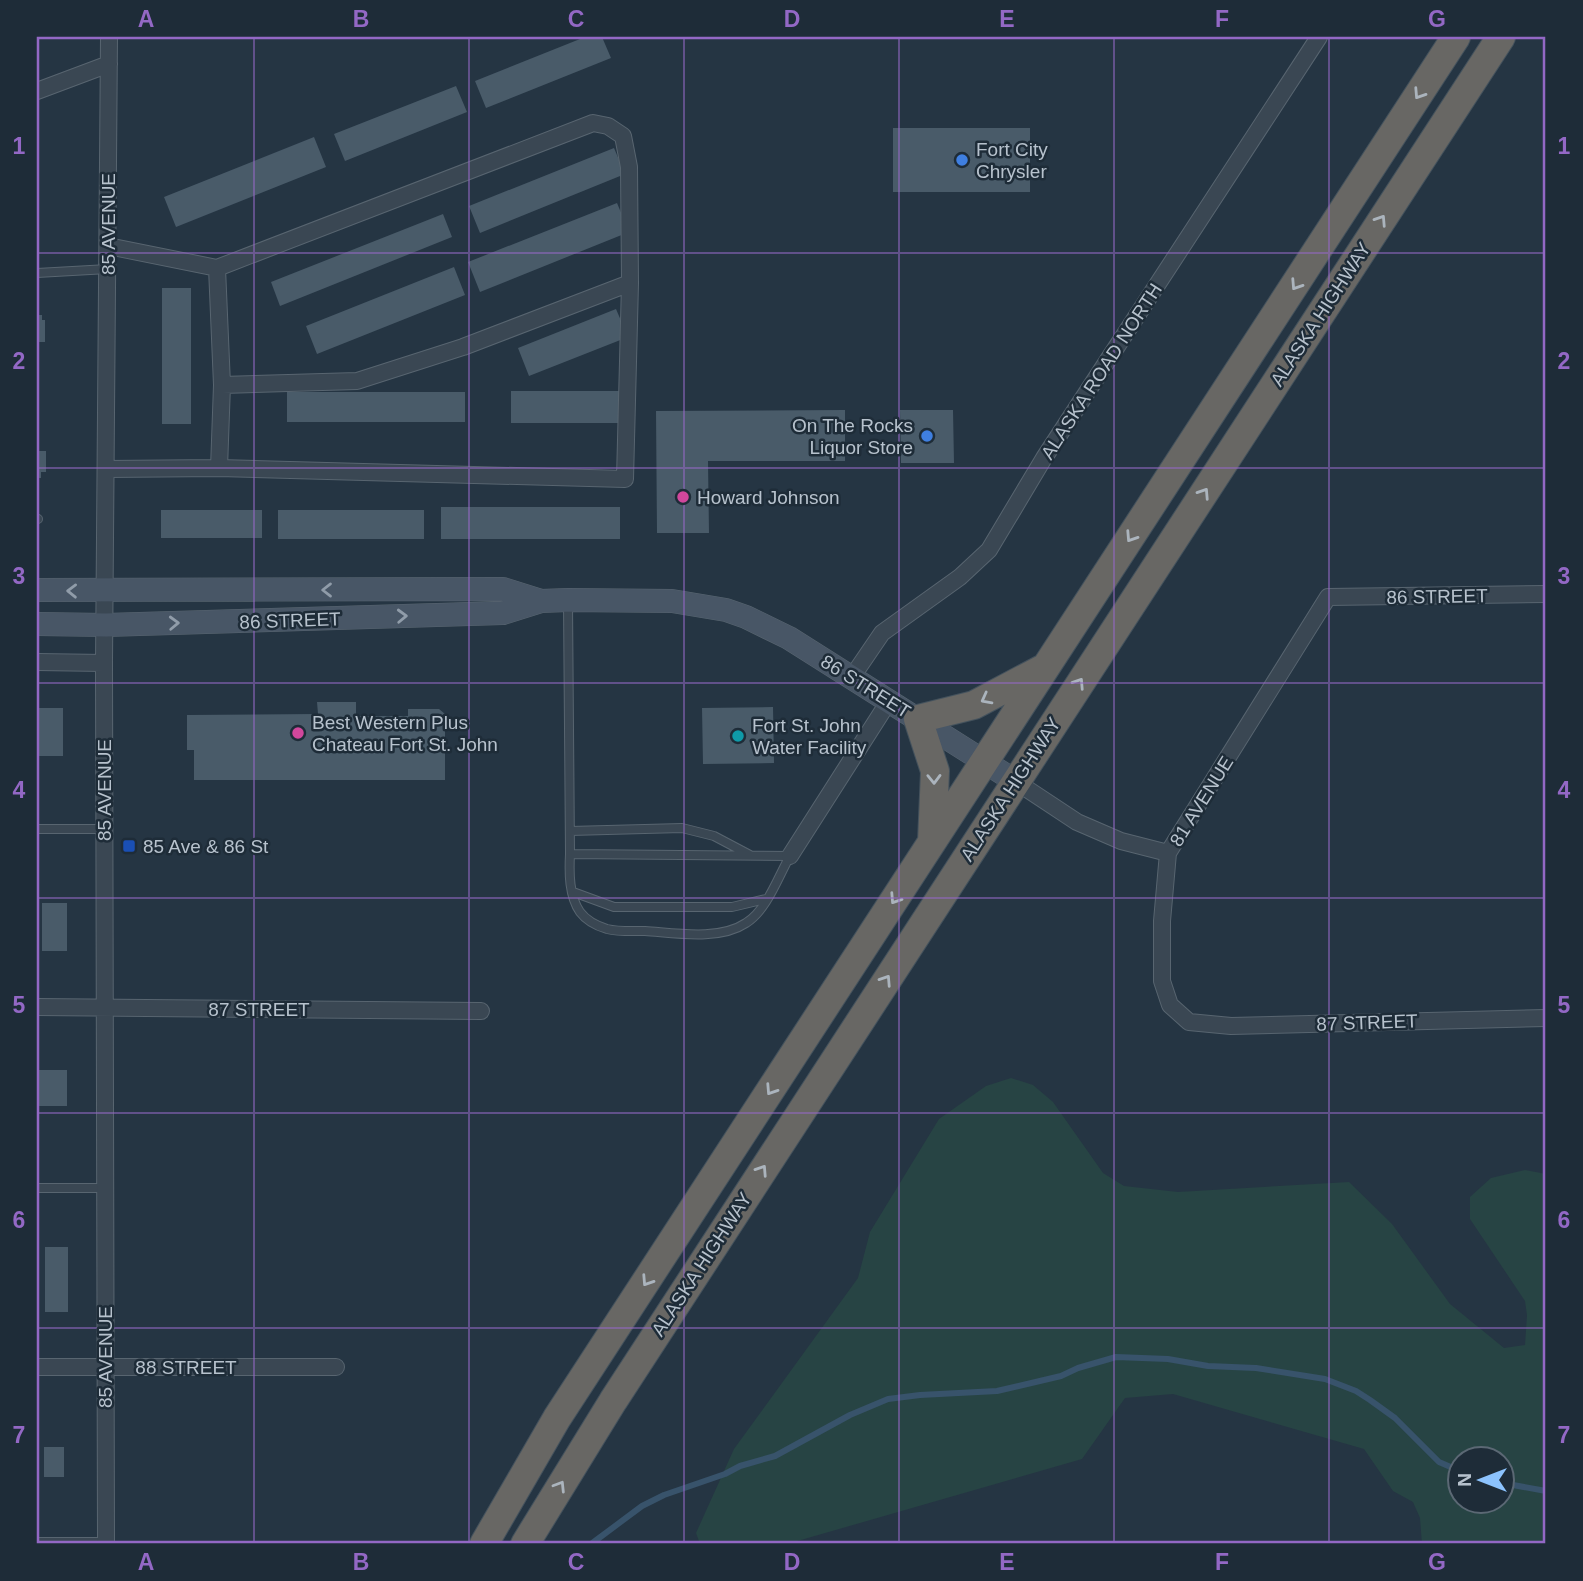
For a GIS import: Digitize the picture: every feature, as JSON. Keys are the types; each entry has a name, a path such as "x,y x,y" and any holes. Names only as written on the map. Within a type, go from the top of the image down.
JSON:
{"highway":[{"name":"ALASKA HIGHWAY","path":"484,1544 557,1418 1457,37"},
{"name":"ALASKA HIGHWAY","path":"525,1544 620,1389 1501,37"},
{"path":"932,842 934,771 918,719 974,705 1046,667"}],"main road":[{"name":"86 STREET","path":"37,590 503,589 541,601"},
{"name":"86 STREET","path":"37,625 503,613 541,601 672,601 726,610 765,625 1015,781"}],"street":[{"name":"85 AVENUE","path":"106,1543 104,663 109,37"},
{"name":"ALASKA ROAD NORTH","path":"852,677 882,633 960,577 989,550 1052,446 1319,37"},
{"path":"37,91 109,64"},
{"path":"107,469 219,468 625,479 630,283 629,167 622,136 608,127 593,123 217,268 108,246"},
{"path":"217,268 222,385 219,468"},
{"path":"222,385 357,381 463,347 630,283"},
{"name":"86 STREET","path":"1328,597 1546,594"},
{"name":"81 AVENUE","path":"1189,1022 1170,1005 1162,981 1162,921 1168,853 1328,597"},
{"path":"37,662 104,663"},
{"path":"790,856 889,701"},
{"name":"86 STREET","path":"1015,781 1077,822 1121,841 1168,853"},
{"name":"87 STREET","path":"37,1007 481,1011"},
{"name":"87 STREET","path":"1189,1022 1231,1026 1546,1018"},
{"name":"88 STREET","path":"37,1367 336,1367"}],"lane":[{"path":"37,273 108,269"},
{"path":"568,600 569,874 581,914 596,925 610,930 696,933 732,930 757,914 790,856 570,854"},
{"path":"570,831 682,828 714,836 752,856"},
{"path":"37,829 104,829"},
{"path":"573,892 614,907 732,907 766,899"},
{"path":"37,1188 104,1188"},
{"path":"37,1542 106,1543"}],"green space":[{"path":"1011,1078 1033,1085 1053,1102 1103,1173 1124,1186 1178,1192 1349,1182 1392,1224 1450,1304 1504,1348 1525,1345 1525,1301 1470,1219 1470,1197 1491,1178 1525,1170 1546,1174 1546,1544 1422,1544 1420,1518 1413,1502 1393,1491 1364,1449 1173,1394 1125,1398 1082,1459 787,1544 700,1544 696,1533 734,1449 858,1278 870,1232 939,1119 986,1086"}],"building":[{"path":"585,37 602,37 611,58 486,108 475,81"},
{"path":"456,86 467,112 345,161 334,134"},
{"name":"Fort City Chrysler","path":"893,128 1030,128 1030,192 893,192"},
{"path":"314,137 326,167 176,227 164,197"},
{"path":"614,148 625,174 480,233 469,206"},
{"path":"617,203 629,232 480,292 468,262"},
{"path":"443,214 452,237 280,306 271,282"},
{"path":"454,267 465,295 317,354 306,326"},
{"path":"162,288 191,288 191,424 162,424"},
{"path":"616,309 628,337 529,376 518,348"},
{"path":"37,315 42,315 42,320 45,320 45,342 37,342"},
{"path":"511,391 622,391 622,423 511,423"},
{"path":"287,392 465,392 465,422 287,422"},
{"name":"Howard Johnson","path":"845,410 845,461 708,461 709,533 657,533 656,411"},
{"name":"On The Rocks Liquor Store","path":"900,410 953,410 954,463 901,463"},
{"path":"37,451 46,451 46,472 41,472 41,478 37,478"},
{"path":"441,507 620,507 620,539 441,539"},
{"path":"161,510 262,510 262,538 161,538"},
{"path":"278,510 424,510 424,539 278,539"},
{"name":"Best Western Plus Chateau Fort St. John","path":"317,702 356,702 356,716 408,716 408,709 439,709 445,714 445,780 194,780 194,750 187,750 187,715 318,714"},
{"name":"Fort St. John Water Facility","path":"773,707 774,763 703,764 702,708"},
{"path":"37,708 63,708 63,756 37,756"},
{"path":"42,903 67,903 67,951 42,951"},
{"path":"38,1070 67,1070 67,1106 38,1106"},
{"path":"45,1247 68,1247 68,1312 45,1312"},
{"path":"44,1447 64,1447 64,1477 44,1477"}],"waterway":[{"path":"591,1544 642,1506 664,1495 725,1474 740,1466 775,1456 850,1415 888,1399 997,1391 1061,1376 1116,1357 1256,1368 1325,1379 1356,1391 1370,1400 1395,1418 1439,1462 1446,1465"},
{"path":"1516,1486 1546,1491"}],"place":[{"name":"Fort City Chrysler","path":"962,160"},
{"name":"On The Rocks Liquor Store","path":"927,436"},
{"name":"Howard Johnson","path":"683,497"},
{"name":"Best Western Plus Chateau Fort St. John","path":"298,733"},
{"name":"Fort St. John Water Facility","path":"738,736"},
{"name":"85 Ave & 86 St","path":"129,846"}]}
